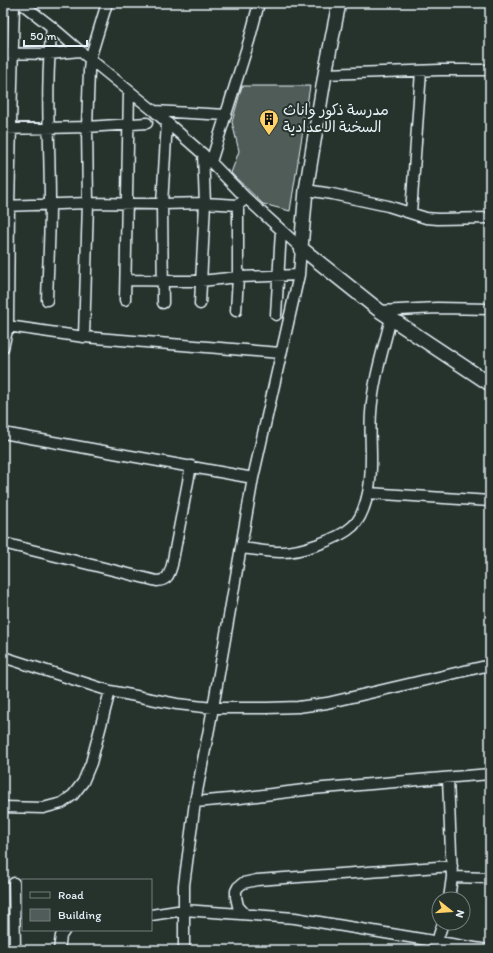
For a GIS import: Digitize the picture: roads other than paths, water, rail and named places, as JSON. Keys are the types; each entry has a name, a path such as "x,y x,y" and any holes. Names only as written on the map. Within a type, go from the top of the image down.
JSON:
{"street":[{"path":"3,348 6,326 8,53 14,3"},
{"path":"21,3 167,122 203,154 245,198 301,248 386,315 490,384"},
{"path":"84,337 88,203 86,128 90,59 107,3"},
{"path":"211,162 251,34 259,3"},
{"path":"184,950 184,885 194,802 213,708 253,478 299,275 306,190 325,74 339,3"},
{"path":"47,300 50,204 48,54 52,27"},
{"path":"8,53 48,54 80,51"},
{"path":"325,74 490,70"},
{"path":"411,213 421,71"},
{"path":"125,300 129,91"},
{"path":"154,111 226,116"},
{"path":"163,303 162,204 167,122"},
{"path":"7,128 86,128 147,123"},
{"path":"200,304 206,204 203,154"},
{"path":"306,190 381,204 426,218 490,218"},
{"path":"236,311 238,277 238,205 245,198"},
{"path":"6,206 88,203 238,205"},
{"path":"276,315 281,231"},
{"path":"126,280 201,281 238,277 299,275"},
{"path":"386,315 437,308 490,309"},
{"path":"241,548 279,552 296,552 346,531 354,525 361,514 368,493 372,395 380,358 386,315"},
{"path":"6,326 84,337 281,352"},
{"path":"3,433 253,478"},
{"path":"3,543 157,581 162,580 169,576 172,565 191,466"},
{"path":"368,493 490,501"},
{"path":"3,658 110,690 177,704 213,708 298,707 327,702 490,665"},
{"path":"3,807 43,808 62,803 73,795 83,782 91,763 110,690"},
{"path":"194,802 312,789 490,774"},
{"path":"448,778 452,866 450,891"},
{"path":"245,914 238,906 236,897 238,887 243,883 257,880 452,866"},
{"path":"452,878 490,878"},
{"path":"14,883 15,950"},
{"path":"152,915 184,910 245,914 312,921 487,950"},
{"path":"59,950 61,936 64,931"},
{"path":"437,941 440,931"}],"place":[{"name":"مدرسة ذكور واناث السخنة الاعدادية","path":"269,136"}]}
